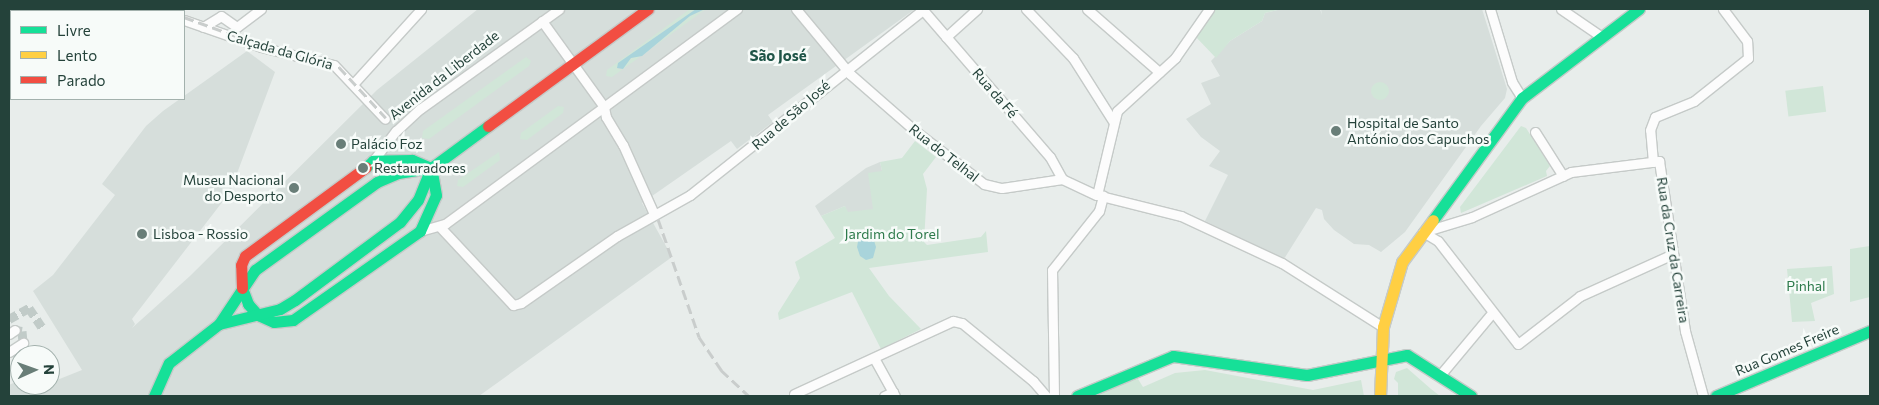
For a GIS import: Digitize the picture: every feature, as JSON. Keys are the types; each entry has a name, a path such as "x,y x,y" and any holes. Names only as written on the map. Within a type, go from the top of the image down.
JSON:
{"street":[{"path":"203,27 221,16 237,27 262,9"},
{"path":"354,83 421,9"},
{"name":"Avenida da Liberdade","path":"373,161 396,131 420,109 559,9"},
{"path":"154,396 161,378 177,355 219,324 255,270 377,182 398,173 432,168 648,9"},
{"path":"432,168 412,160 373,161 245,256 241,265 242,288 248,304 258,315 274,322 293,320 420,231 440,227 737,9"},
{"name":"Rua do Telhal","path":"796,9 845,69 914,130 984,184 1002,188 1062,179"},
{"name":"Rua de São José","path":"440,227 513,305 521,304 654,214 690,195 769,136 845,69 923,9"},
{"name":"Rua da Fé","path":"923,9 1050,157 1062,179"},
{"path":"946,37 977,9"},
{"path":"1026,9 1073,58 1113,121"},
{"path":"1087,9 1159,72"},
{"path":"1054,396 1052,270 1099,211 1113,121 1122,104 1175,58 1209,9"},
{"path":"1490,9 1512,82 1522,98"},
{"path":"1561,9 1602,37"},
{"path":"1380,396 1384,326 1400,266 1522,98 1639,9"},
{"name":"Rua da Cruz da Carreira","path":"1703,396 1685,332 1650,130 1655,117 1694,101 1748,58 1747,41 1723,9"},
{"name":"Calçada da Glória","path":"185,20 261,47 334,65 354,83 385,119"},
{"path":"542,21 604,106 606,117 623,145 654,214"},
{"path":"1535,132 1563,176"},
{"path":"1423,232 1472,217 1563,176 1593,168 1656,162"},
{"path":"420,231 436,195 432,168"},
{"path":"219,324 258,315 289,304 400,222 418,200 432,168"},
{"path":"1062,179 1100,195 1181,216 1247,246 1312,280 1384,326"},
{"path":"1423,232 1438,241 1492,313 1518,344 1580,296 1673,254"},
{"path":"1441,374 1492,313"},
{"path":"794,394 949,322 958,322 1033,381 1046,396"},
{"name":"Rua Gomes Freire","path":"1716,396 1870,331"},
{"path":"9,352 23,343"},
{"path":"1078,396 1173,356 1307,375 1381,359 1410,355 1441,374 1471,396"},
{"path":"874,358 894,394 884,396"}],"shaded area":[{"path":"478,9 915,9 768,115 773,122 737,149 731,141 642,203 672,257 479,396 9,396 10,385 10,395 60,395 60,379 82,370 33,291 53,275 115,195 102,184 146,126 178,100 185,100 185,95 247,51 275,72 230,192 132,319 135,324 132,328 190,276 377,90"},
{"name":"Hospital de Santo António dos Capuchos","path":"1282,9 1320,9 1322,15 1321,9 1482,9 1507,89 1505,98 1481,126 1405,232 1381,252 1369,245 1354,244 1334,230 1324,219 1322,210 1316,208 1284,259 1205,221 1228,175 1209,166 1220,151 1201,137 1186,119 1211,104 1201,83 1220,76 1211,61 1230,41 1262,21 1265,13"},
{"path":"880,162 890,206 849,224 845,206 821,216 815,206 866,168"}],"green space":[{"path":"690,9 696,9 625,58 617,68 621,70 631,58 652,48 690,16 706,9 612,77 606,76 607,70"},
{"path":"1215,9 1282,9 1265,13 1262,21 1230,41 1216,58 1195,36"},
{"path":"526,57 531,61 529,66 429,139 422,138 423,131"},
{"path":"1376,82 1384,82 1389,87 1387,98 1376,100 1371,95 1371,87"},
{"path":"1823,86 1826,112 1788,116 1785,91"},
{"path":"558,106 564,107 563,113 527,140 520,139 521,133"},
{"path":"1521,126 1526,128 1550,166 1546,171 1547,176 1461,213 1460,207"},
{"name":"Jardim do Torel","path":"915,141 936,157 923,174 927,189 924,242 927,245 981,237 986,231 988,252 869,268 889,296 921,329 881,349 852,292 779,320 778,313 800,278 795,262 835,238 821,216 845,206 848,212 873,209 868,173 882,171 880,162 902,158"},
{"path":"499,152 500,160 463,187 457,186 458,180"},
{"path":"1870,246 1870,297 1850,302 1850,249"},
{"name":"Pinhal","path":"1832,266 1834,294 1811,303 1815,321 1792,322 1787,269"},
{"path":"1407,368 1440,396 1398,396 1398,383 1394,379 1396,372"},
{"path":"1205,370 1313,390 1361,380 1364,396 1082,396 1138,379 1143,387 1175,373"}],"water":[{"path":"696,9 705,9 690,16 642,56 631,58 623,69 617,68 618,63"},
{"path":"865,231 872,234 876,247 873,258 866,260 860,256 857,247 859,236"}],"tunnel":[{"path":"9,319 29,308 43,329"},
{"path":"15,330 22,331 23,343"}],"railway":[{"path":"185,17 266,47 339,67 386,118"},
{"path":"658,219 699,337 721,370 749,396"}],"traffic: fast":[{"path":"1433,220 1522,98 1639,9"},
{"path":"154,396 169,363 219,324 255,270 377,182 398,173 431,168 488,126"},
{"path":"258,315 274,322 293,320 420,231 436,195 431,168 412,160 373,161 366,167"},
{"path":"219,324 280,309 295,300 400,222 418,200 431,168"},
{"path":"242,288 248,304 258,315"},
{"path":"1716,396 1870,331"},
{"path":"1077,396 1173,356 1307,375 1407,355 1471,396"}],"traffic: slow":[{"path":"1380,396 1383,327 1402,262 1433,220"}],"traffic: jam":[{"path":"488,126 648,9"},
{"path":"242,288 241,265 245,256 366,167"}],"place":[{"name":"Hospital de Santo António dos Capuchos","path":"1336,131"},
{"name":"Palácio Foz","path":"341,144"},
{"name":"Restauradores","path":"363,168"},
{"name":"Museu Nacional do Desporto","path":"294,188"},
{"name":"Lisboa - Rossio","path":"142,234"}],"district":[{"name":"São José","path":"778,56"}]}
